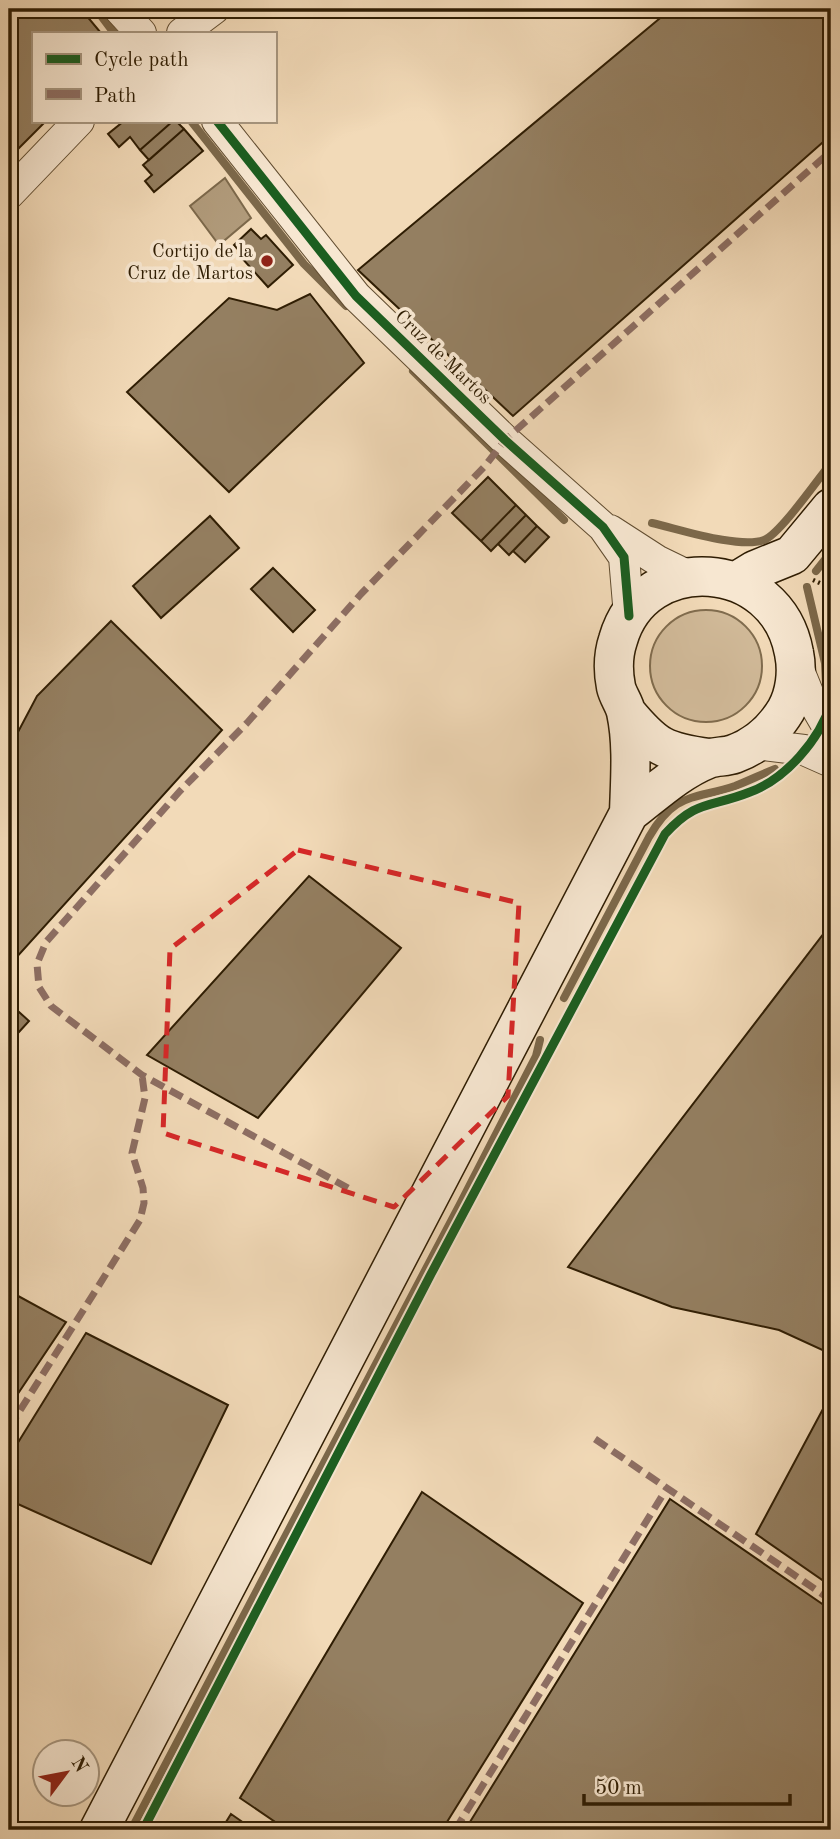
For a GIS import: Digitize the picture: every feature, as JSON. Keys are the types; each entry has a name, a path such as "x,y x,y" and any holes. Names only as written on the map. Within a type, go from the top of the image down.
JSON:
{"main road":[{"path":"737,581 755,570 792,555 831,508"},
{"path":"782,618 792,555"},
{"path":"714,576 737,581 762,596 782,618 792,639 796,663 795,686 787,708 773,728 755,744 733,754 709,758 676,754 647,737 626,712 616,688 614,663 618,638 629,616 646,597 667,584 691,577 714,576"},
{"path":"626,712 630,762 629,813"},
{"path":"99,1830 629,813 672,779 709,758"}],"street":[{"path":"119,9 140,32"},
{"path":"183,32 214,9"},
{"path":"9,194 78,122"},
{"name":"Cruz de Martos","path":"218,122 356,296 505,440 603,527 624,557 629,616"},
{"path":"603,527 691,577"},
{"path":"796,663 809,695 831,733"},
{"path":"755,744 804,750 831,762"}],"path":[{"path":"825,598 825,582 831,571"}],"highlighted area":[{"path":"298,850 519,903 508,1096 394,1207 163,1133 170,949"}],"shaded area":[{"path":"225,178 251,218 219,245 190,206"},
{"path":"706,610 727,614 745,627 758,645 762,666 758,687 745,705 727,718 706,722 685,718 667,705 654,687 650,666 654,645 667,627 685,614"}],"building":[{"path":"9,9 81,9 100,32 32,32 32,122 45,122 9,158"},
{"path":"671,9 831,9 831,135 513,416 358,270"},
{"path":"123,122 172,122 140,150 130,137 119,147 108,134"},
{"path":"172,122 177,122 184,129 149,160 140,150"},
{"path":"184,129 203,151 154,192 145,181 152,175 143,165"},
{"name":"Cortijo de la Cruz de Martos","path":"251,229 261,239 266,235 293,265 268,287 241,257 243,255 234,245"},
{"path":"310,294 364,363 229,492 127,392 229,298 277,310"},
{"path":"488,477 516,505 481,541 452,513"},
{"path":"516,505 526,515 491,551 481,541"},
{"path":"526,515 537,526 509,555 498,544"},
{"path":"210,516 239,548 161,618 133,586"},
{"path":"537,526 549,537 525,562 513,551"},
{"path":"273,568 315,610 293,632 251,589"},
{"path":"111,621 222,730 15,959 9,958 9,749 37,696"},
{"path":"309,876 401,948 258,1118 147,1055"},
{"path":"831,924 831,1354 779,1330 672,1307 568,1267"},
{"path":"9,1003 29,1021 9,1043"},
{"path":"9,1291 66,1322 9,1407"},
{"path":"86,1333 228,1405 151,1564 9,1500 9,1457"},
{"path":"831,1394 831,1586 756,1534"},
{"path":"422,1492 583,1603 442,1830 287,1830 240,1798"},
{"path":"670,1499 831,1610 831,1830 465,1830"},
{"path":"231,1814 254,1830 221,1830"}],"waterway":[{"path":"96,9 113,32"},
{"path":"192,122 304,264 346,306"},
{"path":"413,371 564,520"},
{"path":"652,523 725,540 764,540 789,517 831,463"},
{"path":"816,571 831,552"},
{"path":"807,587 825,663 826,684"},
{"path":"564,998 649,837 667,812 696,796 735,786 775,769"},
{"path":"131,1830 460,1204 536,1056 540,1040"}],"marked path":[{"path":"348,1188 142,1075 51,1006 39,987 37,964 46,942 180,791 247,723 361,594 485,466 505,440 831,151"},
{"path":"9,1428 140,1220 144,1203 143,1188 132,1153 145,1098 142,1075"},
{"path":"595,1439 831,1600"},
{"path":"455,1830 667,1488"}],"cycle path":[{"path":"218,122 356,296 505,440 603,527 624,557 629,616"},
{"path":"143,1830 431,1274 665,834 695,810 750,792 789,768 810,744 831,703"}],"place":[{"name":"Cortijo de la Cruz de Martos","path":"267,261"}]}
